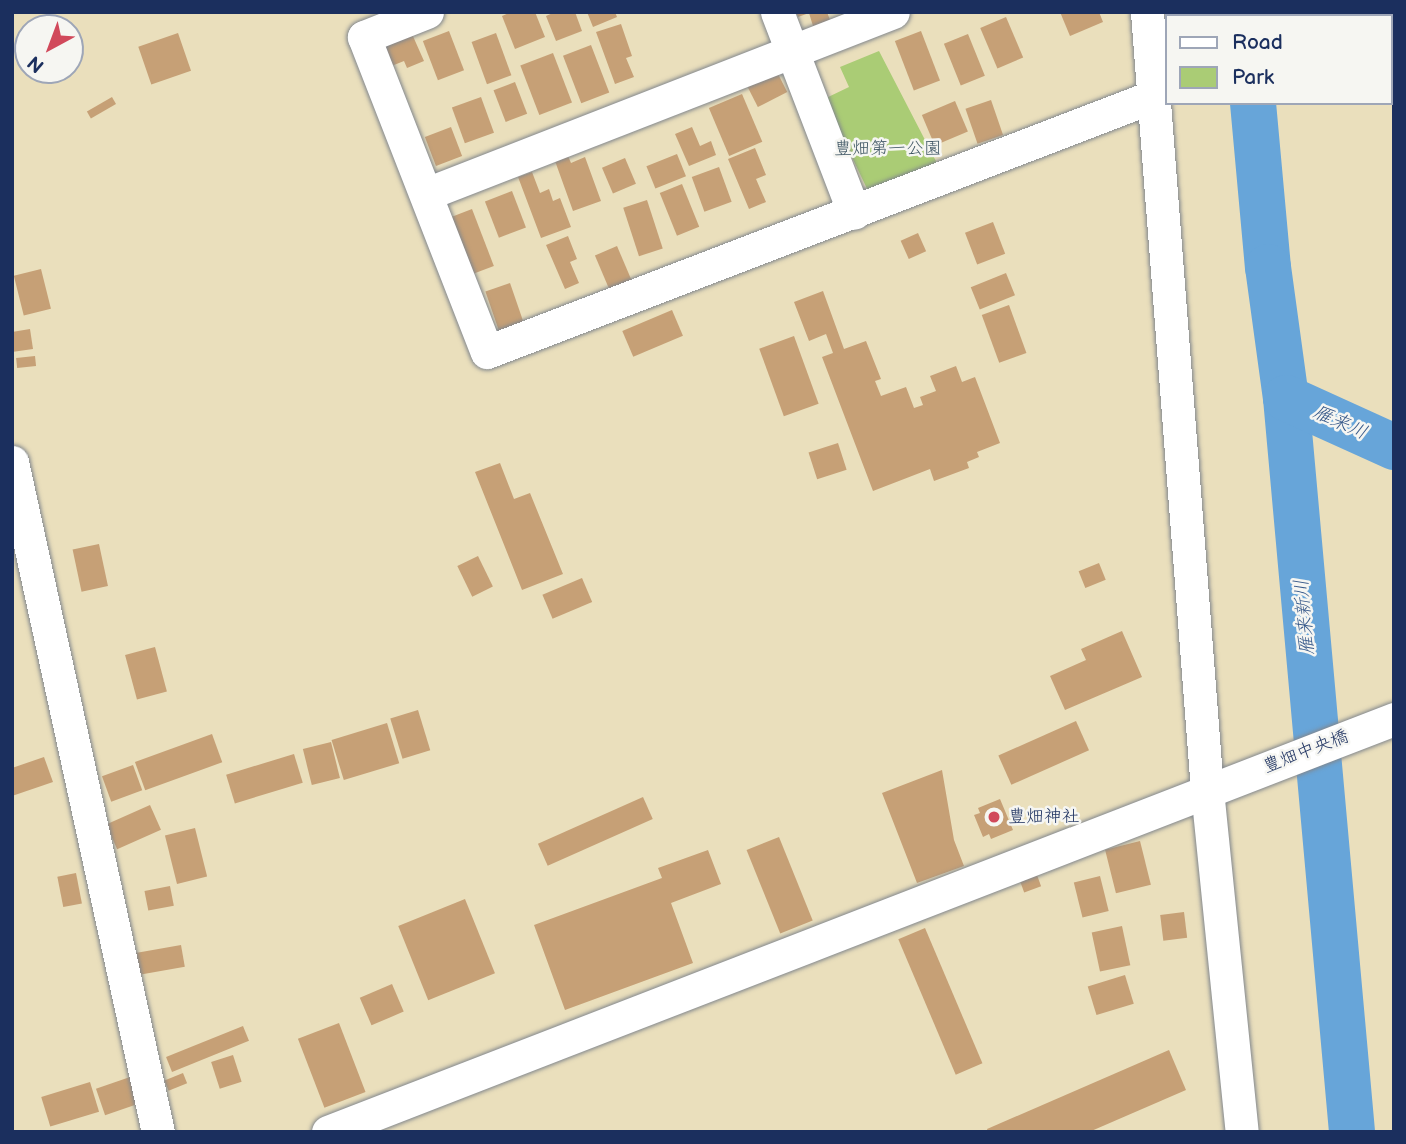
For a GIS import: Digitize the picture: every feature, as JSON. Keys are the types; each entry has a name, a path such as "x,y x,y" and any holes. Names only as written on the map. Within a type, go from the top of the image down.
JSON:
{"street":[{"path":"427,12 364,37 487,352 1154,96"},
{"path":"777,12 853,213"},
{"path":"426,194 893,12"},
{"path":"1147,12 1207,790 1242,1132"},
{"path":"12,462 19,527 158,1132"},
{"name":"豊畑中央橋","path":"328,1132 1379,724"}],"green space":[{"name":"豊畑第一公園","path":"879,51 939,167 871,197 824,99 849,87 840,67"}],"building":[{"path":"511,12 535,12 545,37 515,49 502,16"},
{"path":"555,12 575,12 582,31 556,41 546,16"},
{"path":"587,12 615,12 617,17 593,27"},
{"path":"796,12 827,12 830,20 813,26 809,13 798,17"},
{"path":"1060,12 1099,12 1103,22 1070,36"},
{"path":"1006,17 1023,58 997,68 980,28"},
{"path":"621,24 632,56 626,58 634,77 615,84 596,32"},
{"path":"408,25 424,61 407,68 404,61 389,67 376,38"},
{"path":"449,31 464,70 438,80 423,41"},
{"path":"921,31 940,80 914,91 895,41"},
{"path":"178,33 191,71 151,84 138,47"},
{"path":"496,33 511,75 487,84 472,42"},
{"path":"968,34 985,76 961,85 944,44"},
{"path":"591,45 609,93 581,103 563,56"},
{"path":"553,53 572,102 539,115 520,66"},
{"path":"775,68 787,92 758,107 746,83"},
{"path":"515,82 527,114 506,122 494,90"},
{"path":"742,94 762,142 729,156 709,108"},
{"path":"112,97 116,104 91,118 87,112"},
{"path":"481,97 494,133 465,143 452,108"},
{"path":"991,100 1003,135 978,144 965,109"},
{"path":"955,101 968,131 935,145 922,115"},
{"path":"451,127 462,156 436,166 425,137"},
{"path":"692,127 700,146 711,141 716,155 689,166 675,134"},
{"path":"755,148 766,175 756,179 766,202 749,209 728,159"},
{"path":"677,154 686,176 655,189 646,166"},
{"path":"568,156 571,163 585,157 601,201 573,211 555,161"},
{"path":"625,158 636,184 613,194 602,168"},
{"path":"719,167 732,202 704,212 692,177"},
{"path":"532,172 540,193 549,189 553,201 560,198 571,227 541,238 518,177"},
{"path":"682,184 699,227 677,236 660,193"},
{"path":"512,191 526,227 499,238 485,201"},
{"path":"647,200 663,249 639,256 623,208"},
{"path":"472,209 494,266 469,276 447,219"},
{"path":"993,222 1005,254 977,264 965,233"},
{"path":"918,233 926,251 909,259 901,241"},
{"path":"568,236 577,259 570,262 579,283 565,289 546,245"},
{"path":"617,246 633,283 611,292 595,255"},
{"path":"41,269 51,309 24,316 14,276"},
{"path":"1006,273 1015,295 980,309 971,287"},
{"path":"510,283 524,323 499,331 485,291"},
{"path":"823,291 844,349 866,341 881,379 875,381 881,396 906,387 914,408 923,405 920,397 936,391 930,376 956,366 962,382 975,377 1000,443 977,452 979,457 967,462 969,468 934,481 930,469 873,491 822,357 833,353 826,334 809,341 794,302"},
{"path":"1009,305 1026,353 999,363 982,315"},
{"path":"672,310 683,336 633,357 622,331"},
{"path":"30,329 33,349 12,352 12,332"},
{"path":"794,336 819,404 784,416 759,349"},
{"path":"35,356 36,366 17,368 16,358"},
{"path":"838,443 847,470 817,479 809,453"},
{"path":"500,463 514,499 530,493 563,574 522,590 475,472"},
{"path":"99,544 108,586 82,592 73,550"},
{"path":"478,556 493,587 472,597 457,566"},
{"path":"1099,563 1106,580 1085,588 1079,571"},
{"path":"582,578 592,602 553,619 542,595"},
{"path":"1122,631 1142,677 1065,710 1050,676 1086,660 1081,649"},
{"path":"155,647 167,691 137,699 125,655"},
{"path":"418,710 430,750 403,759 390,718"},
{"path":"1076,721 1089,750 1011,785 998,756"},
{"path":"387,723 399,763 344,780 332,740"},
{"path":"212,734 222,762 145,790 135,762"},
{"path":"331,742 340,778 312,785 303,749"},
{"path":"294,754 303,783 235,803 226,775"},
{"path":"44,757 53,782 12,796 12,768"},
{"path":"133,765 142,790 111,802 102,776"},
{"path":"942,770 954,840 964,866 917,883 882,793"},
{"path":"643,797 653,819 548,866 538,844"},
{"path":"1000,799 1013,830 991,839 989,834 983,837 974,815 980,813 978,808"},
{"path":"150,805 161,830 117,849 106,825"},
{"path":"195,828 207,877 177,884 165,835"},
{"path":"779,837 813,920 780,934 747,850"},
{"path":"1140,841 1151,885 1116,893 1105,850"},
{"path":"708,850 721,884 671,903 693,963 565,1010 534,925 662,878 658,868"},
{"path":"76,873 82,903 63,907 57,877"},
{"path":"1037,875 1041,886 1024,892 1020,881"},
{"path":"1100,876 1109,911 1083,917 1074,883"},
{"path":"170,886 174,906 148,911 144,891"},
{"path":"465,899 495,973 428,1000 398,926"},
{"path":"1184,912 1187,938 1163,941 1160,915"},
{"path":"1122,926 1130,965 1100,972 1092,932"},
{"path":"925,928 982,1063 956,1075 898,939"},
{"path":"181,945 185,967 140,975 136,953"},
{"path":"1125,975 1134,1004 1096,1015 1088,986"},
{"path":"392,984 404,1012 372,1025 360,998"},
{"path":"339,1023 366,1092 324,1108 298,1039"},
{"path":"243,1026 249,1041 172,1072 166,1057"},
{"path":"1169,1050 1186,1090 1089,1132 988,1132 987,1129"},
{"path":"233,1055 242,1082 220,1089 211,1062"},
{"path":"183,1073 187,1083 169,1091 164,1080"},
{"path":"130,1077 139,1103 105,1115 96,1089"},
{"path":"90,1082 99,1112 50,1127 41,1097"}],"waterway":[{"name":"雁来新川","path":"1253,105 1268,267 1286,398 1352,1132"},
{"name":"雁来川","path":"1286,398 1394,447"}],"place":[{"name":"豊畑神社","path":"994,817"}]}
